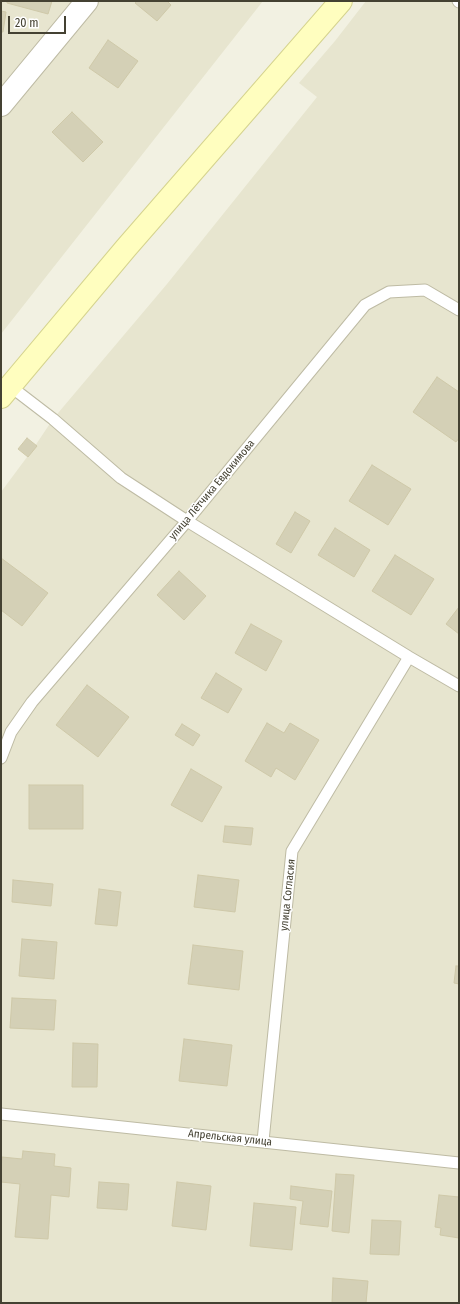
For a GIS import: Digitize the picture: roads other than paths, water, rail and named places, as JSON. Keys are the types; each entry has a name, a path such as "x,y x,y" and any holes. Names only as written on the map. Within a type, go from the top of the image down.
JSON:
{"street":[{"path":"1,105 88,1"},
{"path":"6,392 126,248 341,1"}],"lane":[{"name":"улица Лётчика Евдокимова","path":"1,758 11,732 32,702 187,521 365,305 389,292 425,290 459,310"},
{"path":"6,392 53,419 121,478 187,521 459,686"},
{"name":"улица Согласия","path":"263,1141 292,851 410,657"},
{"name":"Апрельская улица","path":"1,1114 459,1163"}]}
